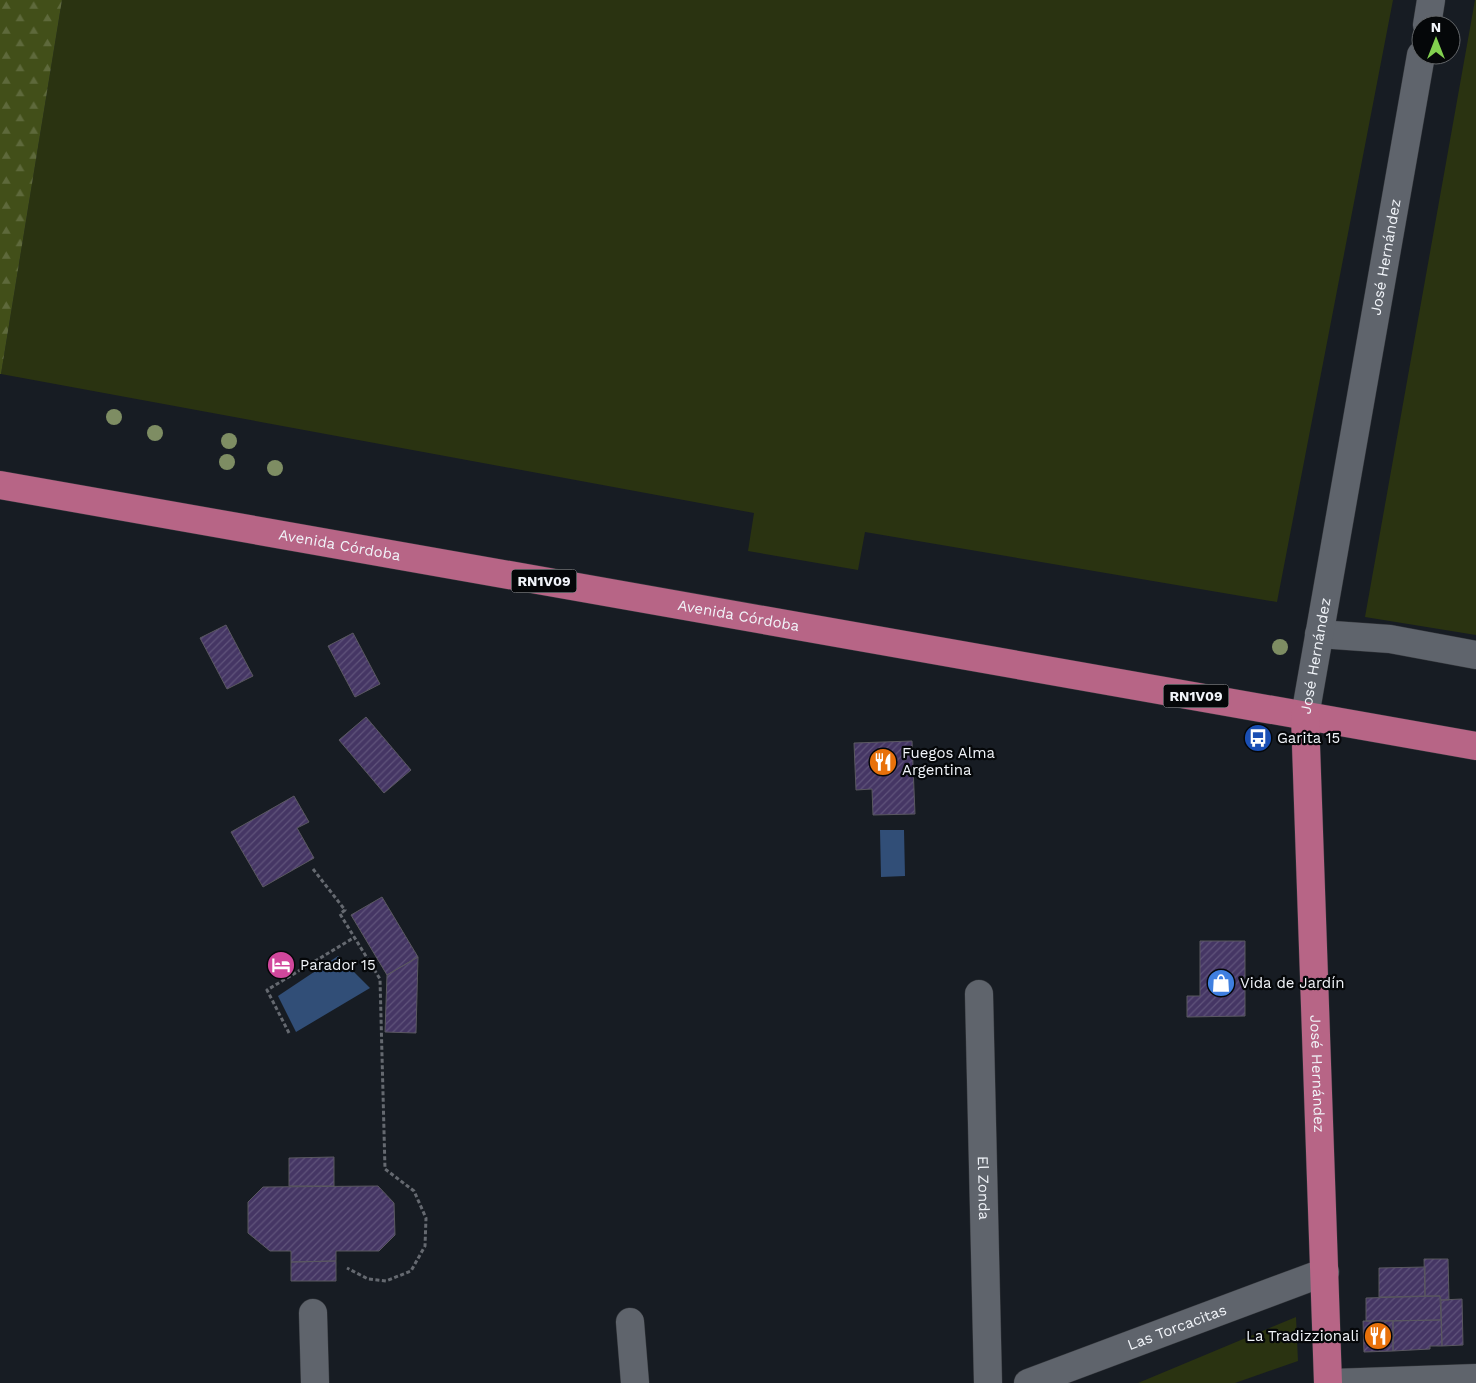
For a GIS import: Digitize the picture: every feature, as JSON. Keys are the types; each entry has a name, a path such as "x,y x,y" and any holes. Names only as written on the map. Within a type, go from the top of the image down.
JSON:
{"main road":[{"name":"Avenida Córdoba","path":"0,485 1476,746"},
{"name":"José Hernández","path":"1305,716 1328,1383"}],"street":[{"path":"1429,15 1431,0"},
{"name":"José Hernández","path":"1305,716 1419,65"},
{"path":"1319,634 1390,639 1476,655"},
{"name":"El Zonda","path":"979,994 988,1383"},
{"name":"Las Torcacitas","path":"1028,1383 1324,1272"},
{"path":"313,1313 315,1383"},
{"path":"630,1322 635,1383"},
{"path":"1332,1383 1476,1378"}],"path":[{"path":"313,869 345,910 340,914 380,979 385,1169 414,1191 426,1218 425,1246 411,1271 386,1281 368,1279 347,1268"},
{"path":"288,1033 266,990 355,937"}],"green space":[{"path":"0,0 62,0 1,374 0,374"},
{"path":"62,0 1393,0 1277,602 865,532 858,570 748,551 754,513 1,374"},
{"path":"1476,0 1476,635 1365,617"},
{"path":"1296,1317 1298,1361 1235,1383 1138,1383"}],"water":[{"path":"880,830 904,830 905,876 881,877"},
{"path":"338,956 370,988 296,1032 278,996"}],"building":[{"path":"226,625 253,676 227,689 200,638"},
{"path":"353,633 380,684 355,697 328,646"},
{"path":"366,717 411,770 384,793 339,740"},
{"path":"912,741 915,814 873,815 872,789 856,790 854,743"},
{"path":"294,796 309,822 297,828 314,858 263,887 231,832"},
{"path":"382,897 418,957 387,975 351,915"},
{"path":"1200,941 1245,941 1245,1016 1187,1017 1187,996 1200,996"},
{"path":"418,957 416,1033 385,1032 387,975"},
{"path":"334,1157 334,1186 289,1186 289,1158"},
{"path":"378,1186 394,1203 395,1235 379,1251 336,1251 336,1261 291,1262 291,1251 270,1251 248,1233 248,1202 263,1187"},
{"path":"1424,1259 1448,1259 1449,1300 1441,1300 1440,1296 1425,1296"},
{"path":"336,1261 336,1281 291,1281 291,1262"},
{"path":"1425,1267 1425,1296 1379,1297 1379,1268"},
{"path":"1440,1296 1441,1320 1366,1321 1366,1298"},
{"path":"1462,1299 1463,1345 1442,1346 1441,1300"},
{"path":"1441,1320 1442,1346 1430,1346 1430,1349 1393,1351 1393,1321"},
{"name":"La Tradizzionali","path":"1363,1321 1393,1321 1393,1351 1364,1352"}],"place":[{"name":"Garita 15","path":"1258,738"},
{"name":"Fuegos Alma Argentina","path":"883,762"},
{"name":"Parador 15","path":"281,965"},
{"name":"Vida de Jardín","path":"1221,983"},
{"name":"La Tradizzionali","path":"1378,1336"}]}
